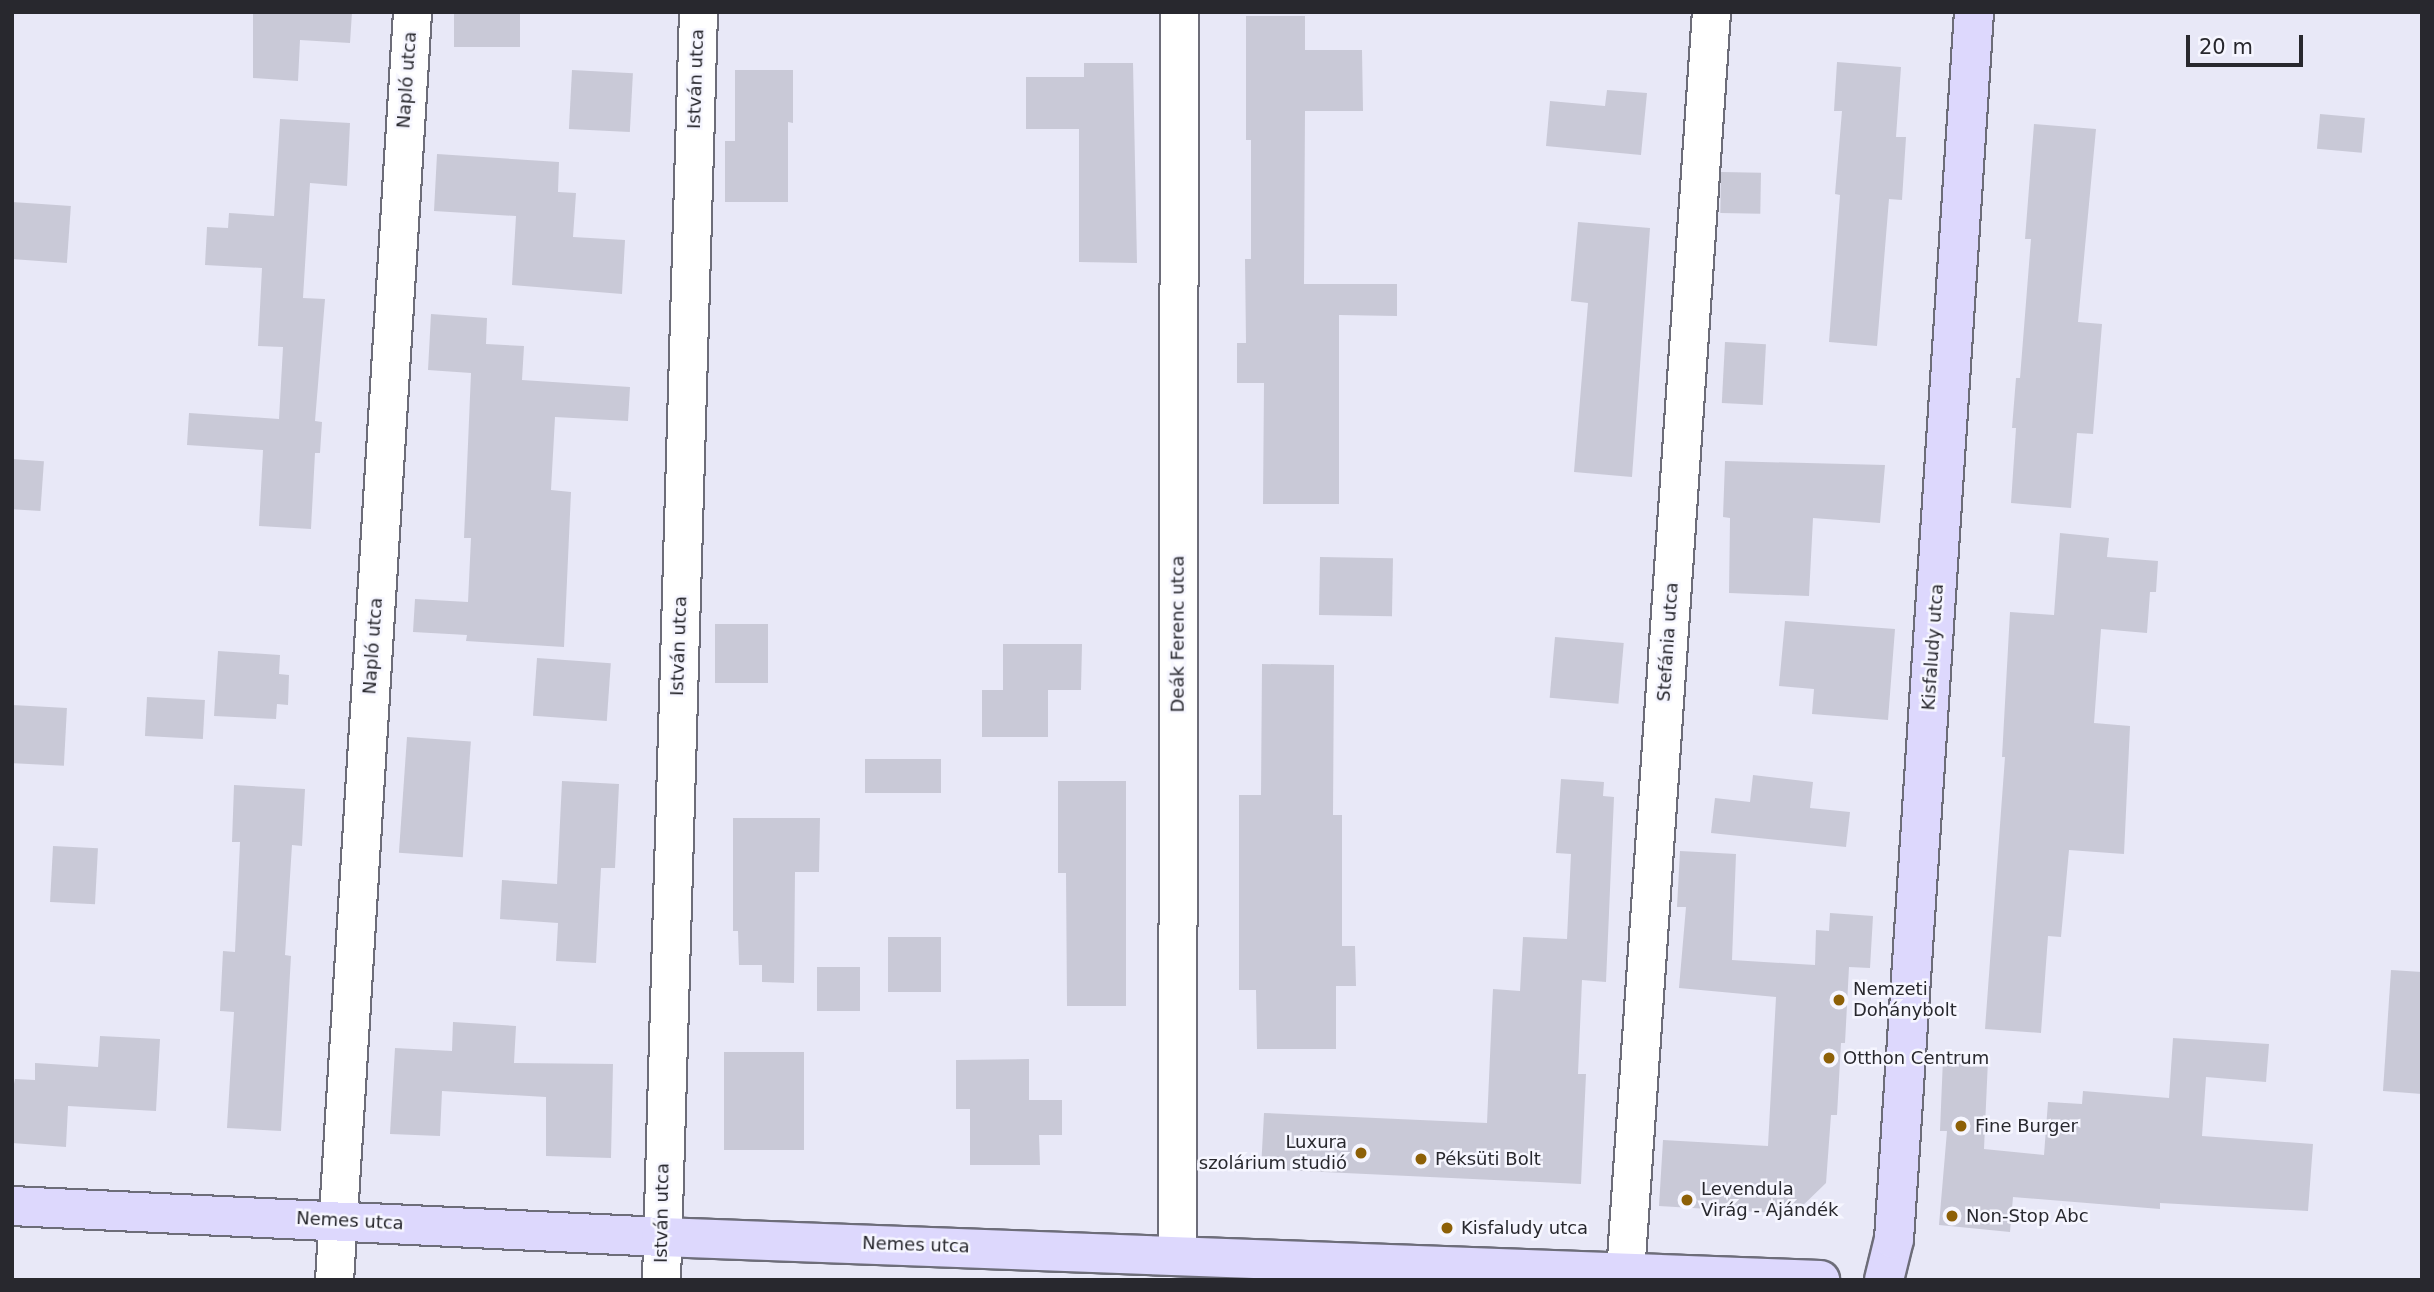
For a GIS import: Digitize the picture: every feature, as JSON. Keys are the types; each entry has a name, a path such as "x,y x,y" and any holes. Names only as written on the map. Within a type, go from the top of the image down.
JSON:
{"street":[{"name":"Napló utca","path":"334,1280 411,12"},
{"name":"István utca","path":"661,1280 698,12"},
{"name":"Deák Ferenc utca","path":"1177,1256 1179,12"},
{"name":"Stefánia utca","path":"1625,1273 1712,12"},
{"name":"Kisfaludy utca","path":"1884,1280 1895,1227 1974,12"},
{"name":"Nemes utca","path":"12,1206 661,1237 1820,1280"}],"building":[{"path":"253,12 352,12 350,43 300,40 298,81 253,78"},
{"path":"454,12 520,12 520,47 454,47"},
{"path":"1246,16 1305,16 1305,50 1362,50 1363,111 1305,111 1304,284 1397,284 1397,316 1339,315 1339,504 1263,504 1264,383 1237,383 1237,343 1246,343 1245,259 1251,259 1251,140 1246,140"},
{"path":"1837,62 1901,67 1896,137 1906,137 1902,200 1889,199 1877,346 1829,342 1840,195 1835,194 1842,111 1834,111"},
{"path":"1084,63 1133,63 1137,263 1079,262 1079,129 1026,129 1026,77 1084,77"},
{"path":"572,70 633,73 630,132 569,129"},
{"path":"735,70 793,70 793,123 788,122 788,202 725,202 725,141 735,141"},
{"path":"1607,90 1647,93 1641,155 1546,146 1550,101 1605,106"},
{"path":"2320,114 2365,118 2362,153 2317,149"},
{"path":"280,119 350,123 347,186 310,183 303,298 325,299 315,421 322,422 320,453 315,453 311,529 259,526 263,450 187,445 189,413 279,419 283,347 258,346 262,268 205,265 207,227 228,228 229,213 274,216"},
{"path":"2034,124 2096,129 2078,322 2102,324 2093,434 2077,433 2071,508 2011,503 2016,428 2012,428 2016,378 2020,378 2031,239 2025,239"},
{"path":"437,154 559,162 558,192 576,193 573,237 625,240 622,294 512,285 516,216 434,211"},
{"path":"1721,172 1761,173 1760,214 1720,213"},
{"path":"12,202 71,206 67,263 12,259"},
{"path":"1578,222 1650,228 1632,477 1574,472 1588,303 1571,301"},
{"path":"431,314 487,318 486,344 524,346 522,380 630,387 628,421 555,417 551,490 571,492 564,647 466,641 467,635 413,632 415,599 468,602 471,538 464,538 471,373 428,370"},
{"path":"1725,342 1766,344 1763,405 1722,403"},
{"path":"12,459 44,461 40,511 12,509"},
{"path":"1725,461 1885,465 1880,523 1813,518 1809,596 1729,593 1730,518 1723,517"},
{"path":"2060,533 2109,538 2107,557 2158,561 2156,592 2150,592 2147,633 2101,629 2094,723 2130,726 2124,854 2069,850 2061,937 2048,936 2041,1033 1985,1029 2005,757 2002,757 2010,612 2054,615"},
{"path":"1320,557 1393,558 1392,616 1319,615"},
{"path":"1785,621 1895,629 1888,720 1812,714 1814,689 1779,686"},
{"path":"715,624 768,624 768,683 715,683"},
{"path":"1555,637 1624,643 1618,704 1550,698"},
{"path":"1003,644 1082,644 1081,690 1048,690 1048,737 982,737 982,690 1003,690"},
{"path":"218,651 280,655 279,674 289,675 288,705 277,704 276,719 214,716"},
{"path":"537,658 611,663 607,721 533,716"},
{"path":"1262,664 1334,665 1333,815 1342,815 1342,946 1355,946 1356,986 1336,986 1336,1049 1257,1049 1256,990 1239,990 1239,795 1261,795"},
{"path":"147,697 205,700 203,739 145,736"},
{"path":"12,705 67,708 64,766 12,763"},
{"path":"407,737 471,741 463,857 399,853"},
{"path":"865,759 941,759 941,793 865,793"},
{"path":"1753,775 1813,782 1810,808 1850,812 1846,847 1711,833 1715,798 1750,802"},
{"path":"1561,779 1604,782 1603,796 1614,797 1606,982 1582,980 1578,1074 1586,1074 1581,1184 1261,1169 1264,1113 1487,1123 1493,989 1520,991 1523,937 1567,939 1571,854 1556,853"},
{"path":"562,781 619,784 615,868 601,868 596,963 556,961 558,923 500,919 502,880 557,884"},
{"path":"1058,781 1126,781 1126,1006 1067,1006 1066,873 1058,873"},
{"path":"234,785 305,789 302,846 292,845 285,955 291,956 281,1131 227,1128 234,1012 220,1011 223,951 235,952 240,842 232,842"},
{"path":"733,818 820,818 819,872 795,872 794,983 762,982 762,965 739,965 738,931 733,931"},
{"path":"53,846 98,848 95,904 50,902"},
{"path":"1680,851 1736,854 1732,960 1815,965 1816,930 1829,931 1830,913 1873,916 1870,968 1849,967 1845,1043 1841,1043 1837,1115 1831,1115 1826,1183 1794,1214 1659,1206 1663,1140 1768,1146 1776,997 1679,988 1686,907 1677,907"},
{"path":"888,937 941,937 941,992 888,992"},
{"path":"817,967 860,967 860,1011 817,1011"},
{"path":"2391,970 2422,972 2422,1094 2383,1091"},
{"path":"453,1022 516,1026 514,1063 613,1064 611,1158 546,1156 546,1097 442,1091 440,1136 390,1134 395,1048 452,1051"},
{"path":"100,1036 160,1039 156,1111 68,1106 66,1147 12,1143 12,1094 15,1079 35,1080 35,1063 98,1067"},
{"path":"2173,1038 2269,1044 2266,1082 2206,1077 2202,1136 2313,1144 2308,1211 2160,1203 2160,1209 2013,1197 2010,1232 1939,1225 1947,1131 1940,1131 1943,1058 1988,1060 1984,1149 2044,1155 2048,1102 2082,1104 2083,1091 2169,1098"},
{"path":"724,1052 804,1052 804,1150 724,1150"},
{"path":"1029,1059 1029,1100 1062,1100 1062,1135 1039,1135 1040,1165 970,1165 970,1109 956,1109 956,1060"}],"place":[{"name":"Nemzeti Dohánybolt","path":"1839,1000"},
{"name":"Otthon Centrum","path":"1829,1058"},
{"name":"Fine Burger","path":"1961,1126"},
{"name":"Luxura szolárium studió","path":"1361,1153"},
{"name":"Péksüti Bolt","path":"1421,1159"},
{"name":"Levendula Virág - Ajándék","path":"1687,1200"},
{"name":"Non-Stop Abc","path":"1952,1216"},
{"name":"Kisfaludy utca","path":"1447,1228"}]}
